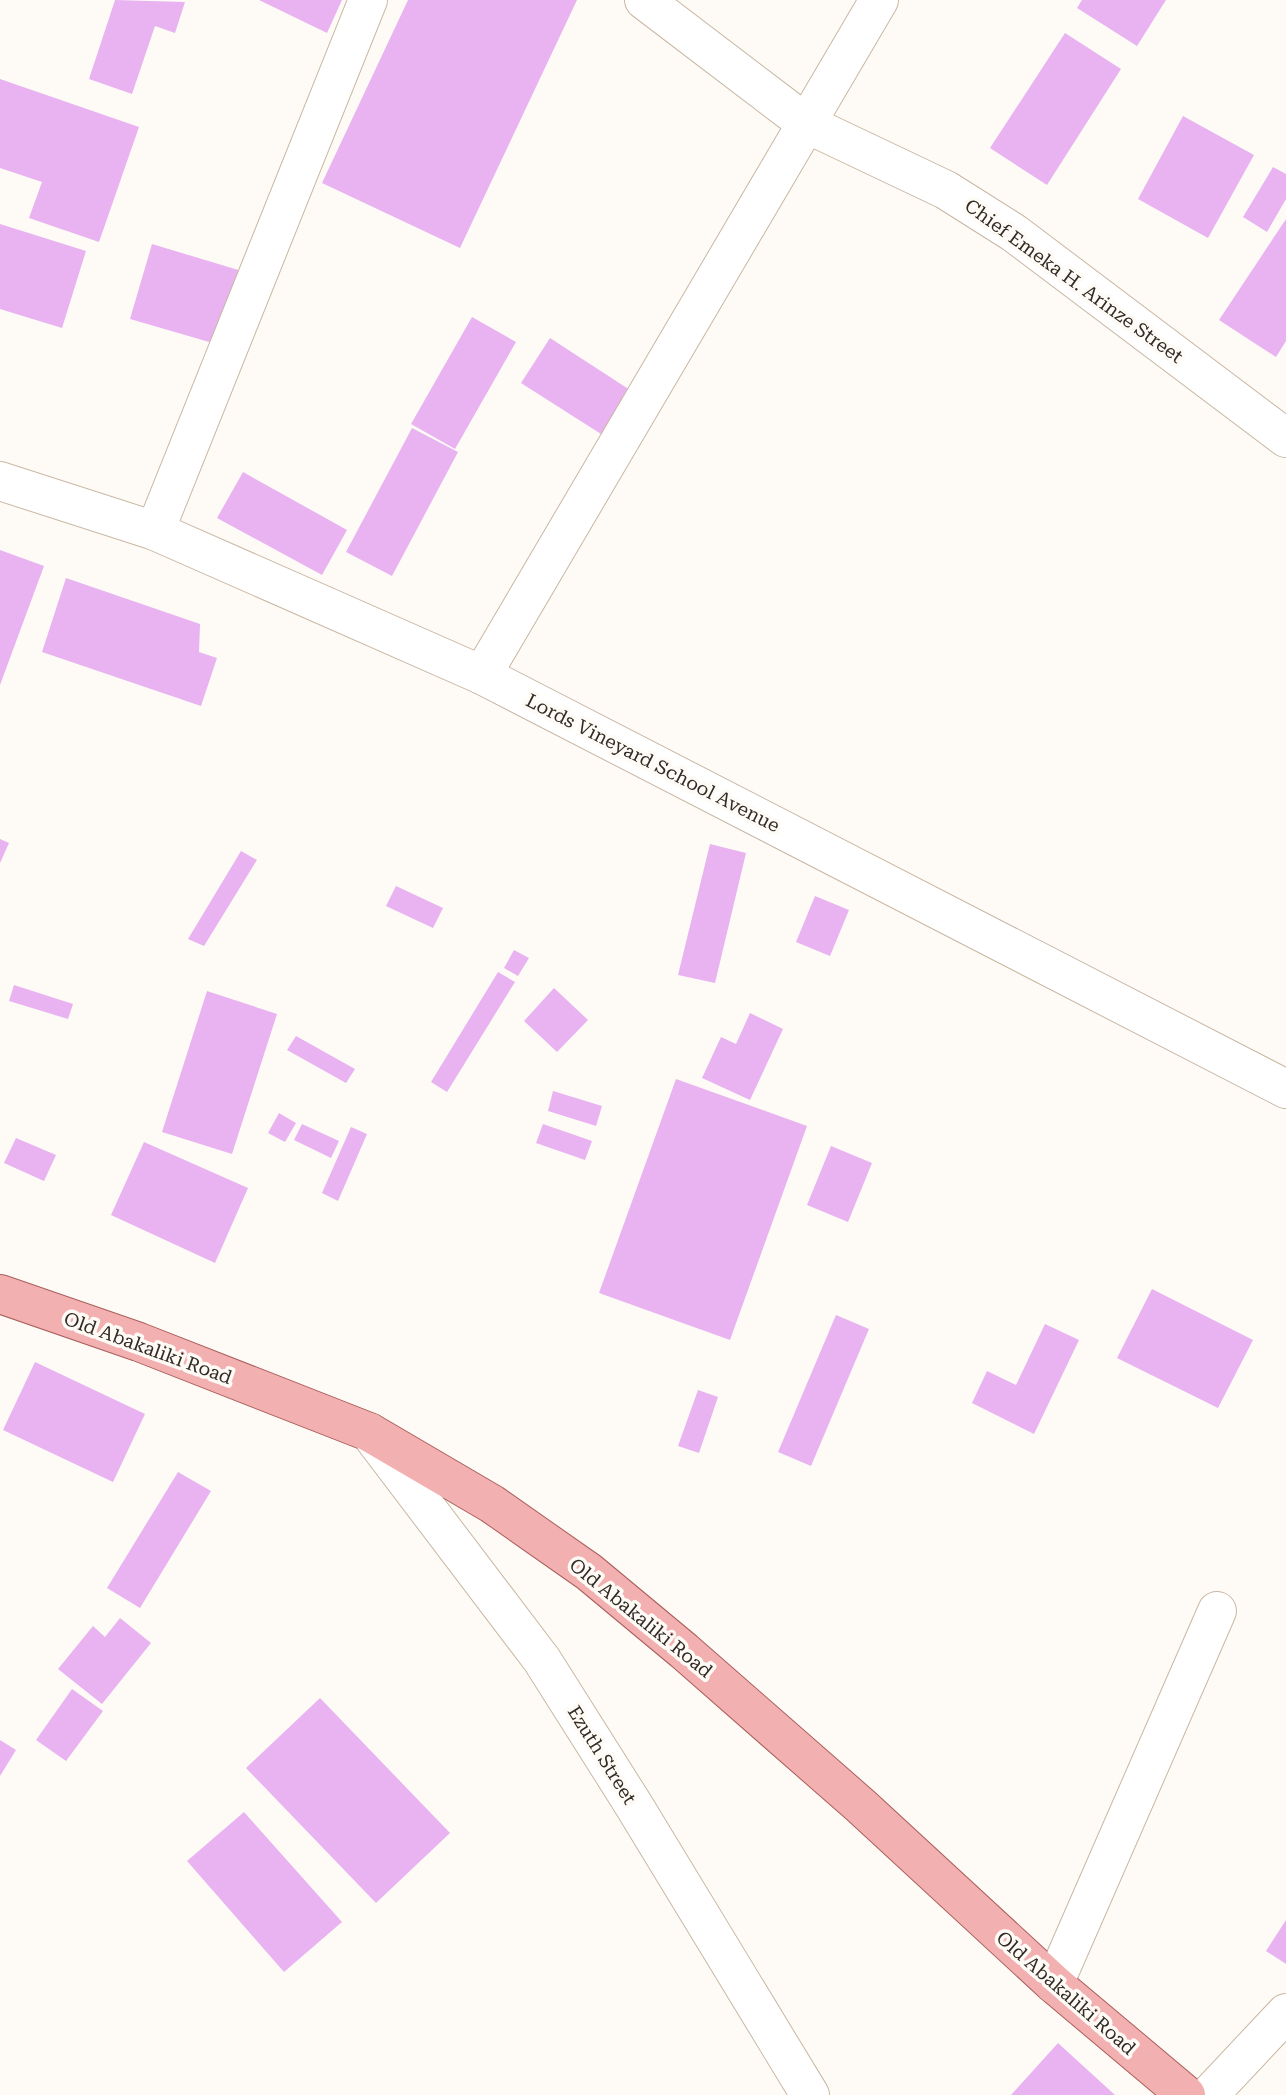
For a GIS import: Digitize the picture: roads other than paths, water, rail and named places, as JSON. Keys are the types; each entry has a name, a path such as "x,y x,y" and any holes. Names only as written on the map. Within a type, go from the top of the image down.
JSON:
{"main road":[{"name":"Old Abakaliki Road","path":"0,1294 139,1342 369,1432 492,1504 589,1572 684,1651 851,1797 1054,1984 1186,2095"}],"street":[{"path":"155,531 368,0"},
{"name":"Chief Emeka H. Arinze Street","path":"644,0 807,124 946,190 1014,233 1286,438"},
{"path":"482,676 879,0"},
{"name":"Lords Vineyard School Avenue","path":"0,481 155,531 482,676 1286,1089"},
{"name":"Ezuth Street","path":"369,1432 542,1660 810,2095"},
{"path":"1054,1984 1217,1611"},
{"path":"1209,2095 1286,2012"}]}
